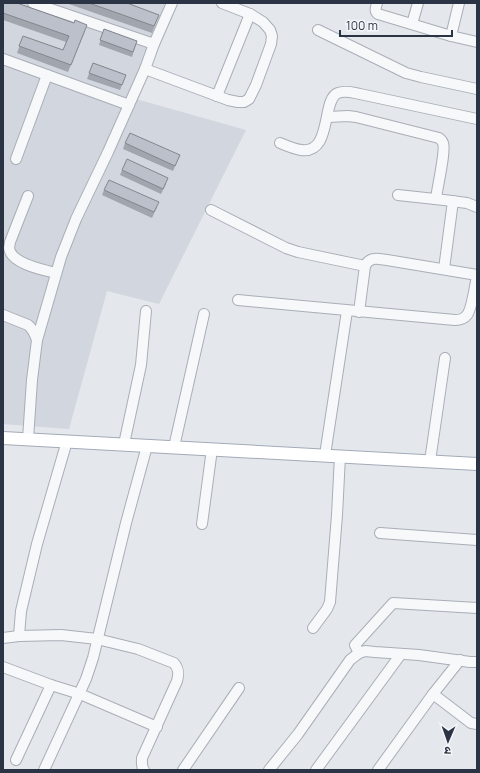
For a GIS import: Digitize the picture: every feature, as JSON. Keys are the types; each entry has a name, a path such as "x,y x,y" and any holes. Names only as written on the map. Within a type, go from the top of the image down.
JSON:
{"main road":[{"path":"3,438 477,464"}],"street":[{"path":"33,3 52,6 154,44"},
{"path":"28,439 32,380 37,340 61,257 76,219 145,69 162,16 172,3"},
{"path":"145,69 228,100 244,102 249,99 271,44 272,36 270,30 263,22 250,14 222,3"},
{"path":"377,3 375,9 378,14 451,36 477,42"},
{"path":"412,24 418,3"},
{"path":"451,36 459,3"},
{"path":"217,96 250,14"},
{"path":"318,30 406,73 477,89"},
{"path":"3,59 129,105"},
{"path":"16,159 47,75"},
{"path":"280,143 301,150 308,150 318,144 328,117 331,101 337,93 341,92 360,94 477,119"},
{"path":"328,117 356,116 439,138 443,141 443,157 436,199"},
{"path":"398,195 468,203 477,207"},
{"path":"28,196 10,242 9,248 11,254 20,261 35,268 56,273"},
{"path":"444,269 454,201"},
{"path":"211,210 286,248 298,252 365,266"},
{"path":"238,300 347,311 444,320 462,320 470,310 477,276 444,269 378,259 370,260 365,266 359,312"},
{"path":"124,444 141,365 146,311"},
{"path":"325,455 347,311"},
{"path":"174,447 204,314"},
{"path":"3,315 28,325 34,332 37,340"},
{"path":"430,461 445,358"},
{"path":"19,636 21,611 37,544 67,441"},
{"path":"44,770 80,694 88,672 98,639 126,522 147,446"},
{"path":"202,524 212,449"},
{"path":"313,628 327,609 330,602 340,456"},
{"path":"380,533 477,540"},
{"path":"359,653 355,645 393,603 477,608"},
{"path":"3,638 61,635 98,639 138,649 174,663 177,667 177,681 142,758 142,768 144,770"},
{"path":"269,770 298,734 350,660 359,653 365,651 476,662"},
{"path":"316,770 400,654"},
{"path":"378,770 433,694 460,660"},
{"path":"4,669 80,694 157,727"},
{"path":"16,760 51,685"},
{"path":"183,770 239,688"},
{"path":"433,694 471,723 477,724"}],"shaded area":[{"path":"3,3 165,3 136,99 246,130 159,304 107,291 69,429 3,424"}],"building":[{"path":"3,3 17,3 74,23 75,20 87,25 71,65 19,46 23,36 63,50 69,36 3,13"},
{"path":"89,3 127,3 159,15 154,26"},
{"path":"104,29 137,41 133,52 100,40"},
{"path":"93,63 126,75 122,85 89,73"},
{"path":"130,133 180,155 175,166 125,143"},
{"path":"127,159 168,178 163,189 122,170"},
{"path":"109,180 159,202 154,212 104,190"}]}
